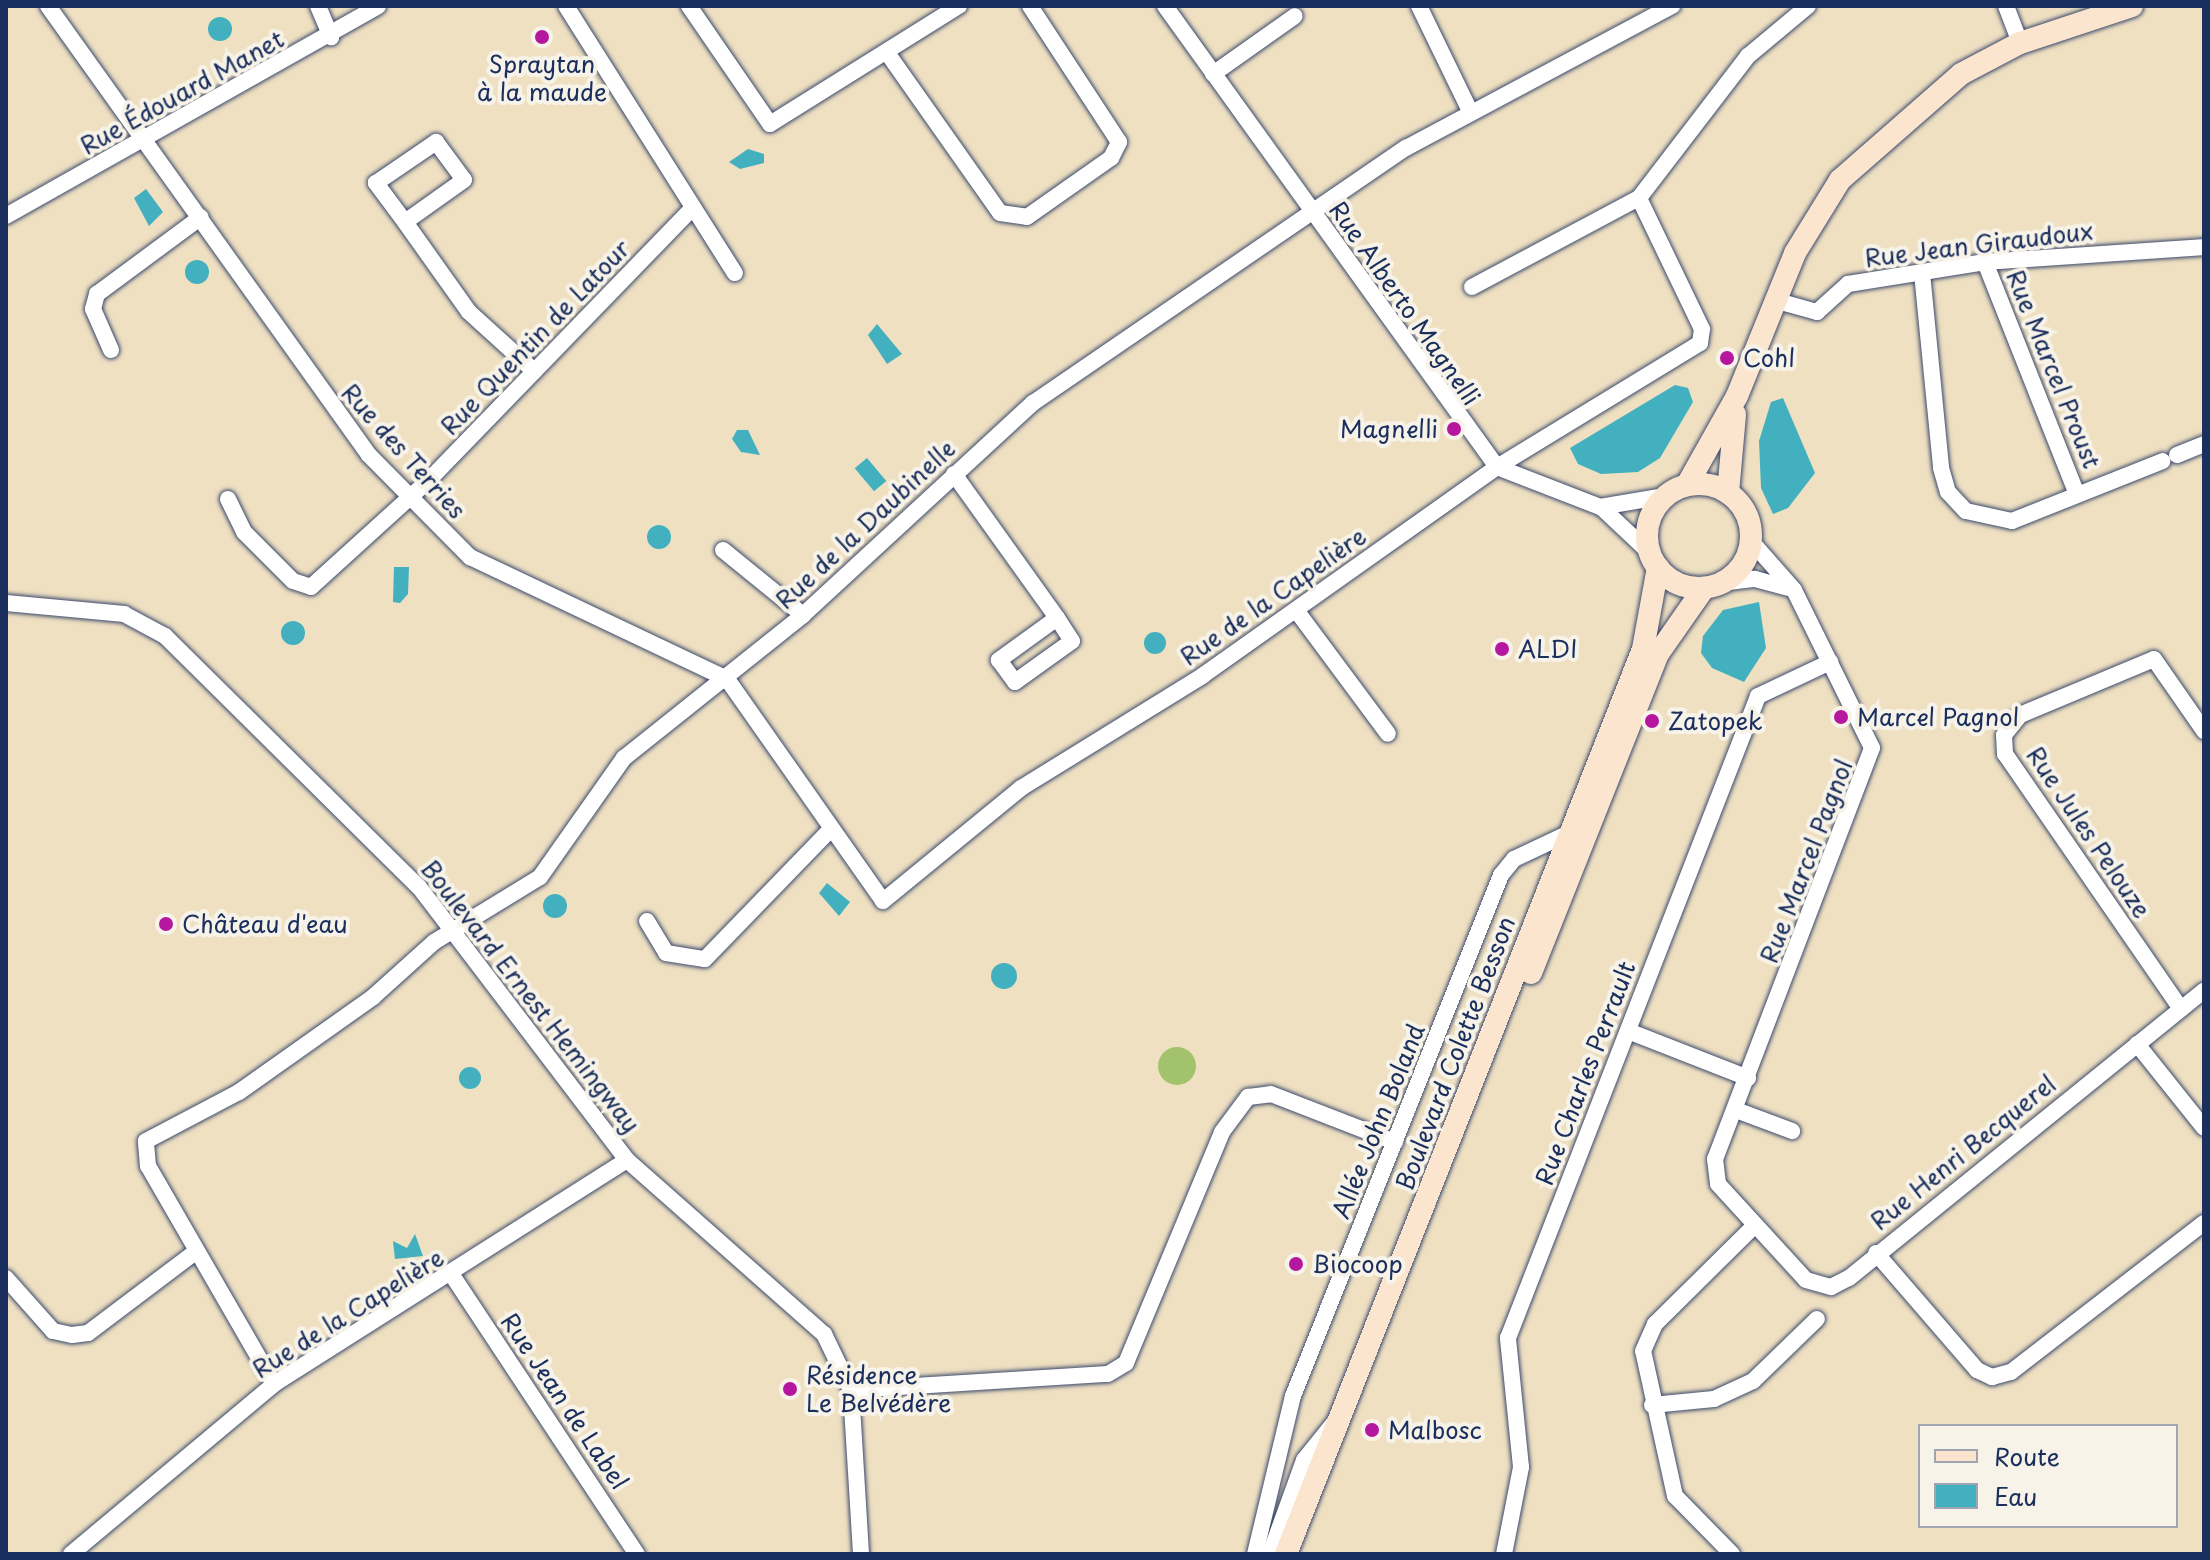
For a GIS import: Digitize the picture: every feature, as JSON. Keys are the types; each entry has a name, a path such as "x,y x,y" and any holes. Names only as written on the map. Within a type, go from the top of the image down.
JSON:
{"main road":[{"path":"1687,485 1728,493 1746,514 1751,541 1741,566 1712,585 1686,586 1654,560 1649,522 1665,496 1687,485 1737,396 1774,300 1840,180 1917,106 2020,43 2132,6"},
{"path":"1728,493 1737,396"},
{"name":"Boulevard Colette Besson","path":"1286,1554 1643,649 1654,560"},
{"name":"Boulevard Colette Besson","path":"1301,1554 1658,654 1712,585"}],"street":[{"name":"Rue des Terries","path":"48,6 201,217 322,397 470,557 727,679"},
{"path":"318,6 331,37"},
{"name":"Rue Édouard Manet","path":"6,216 331,37 378,6"},
{"path":"566,6 735,273"},
{"path":"689,6 770,124 888,54 939,12 959,6"},
{"path":"888,54 1000,213 1027,217 1111,158 1119,142 1030,6"},
{"name":"Rue Alberto Magnelli","path":"1165,6 1497,467"},
{"path":"1419,6 1470,111"},
{"name":"Rue de la Daubinelle","path":"194,1253 148,1166 146,1141 239,1092 454,930 540,877 624,758 727,679 803,615 1033,403 1312,212 1470,111 1672,6"},
{"path":"1472,287 1639,198 1748,56 1808,6"},
{"path":"2006,6 2020,43"},
{"path":"1213,74 1295,16"},
{"path":"405,222 464,180 436,142 376,183 469,312 534,371"},
{"name":"Rue de la Capelière","path":"831,829 883,901 1021,788 1296,610 1497,467 1700,343 1702,329 1639,198"},
{"name":"Rue Quentin de Latour","path":"228,499 244,532 293,581 311,587 534,371 692,209"},
{"path":"111,350 93,309 97,294 201,217"},
{"name":"Rue Jean Giraudoux","path":"1774,300 1817,312 1848,284 1985,262 2204,247"},
{"name":"Rue Marcel Proust","path":"1985,262 2077,494"},
{"path":"1922,273 1948,492 1989,521 2012,521 2204,444"},
{"path":"1497,467 1600,507 1654,560"},
{"path":"954,474 1057,618"},
{"path":"1600,507 1665,496"},
{"name":"Rue Marcel Pagnol","path":"1751,541 1794,590 1830,662 1871,761 1715,1159 1718,1184 1755,1225"},
{"path":"723,550 803,615"},
{"path":"1712,585 1755,579 1794,590"},
{"name":"Boulevard Ernest Hemingway","path":"6,603 124,614 165,636 342,805 454,930 627,1160 824,1334 851,1390 861,1554"},
{"path":"1296,610 1388,734"},
{"name":"Rue Jules Pelouze","path":"2181,1009 2005,754 2004,735 2020,715 2154,659 2204,731"},
{"name":"Rue Charles Perrault","path":"1504,1554 1521,1467 1508,1338 1758,696 1830,662"},
{"path":"647,921 666,953 705,959 831,829 727,679"},
{"name":"Allée John Boland","path":"1255,1554 1260,1512 1288,1430 1293,1396 1501,875 1514,859 1569,833"},
{"name":"Rue Henri Becquerel","path":"1755,1225 1818,1285 1849,1278 1876,1253 2204,991"},
{"path":"1628,1031 1748,1078"},
{"path":"2137,1044 2204,1128"},
{"path":"851,1390 1108,1374 1126,1363 1222,1132 1248,1097 1271,1094 1395,1142"},
{"path":"1736,1110 1792,1131"},
{"name":"Rue de la Capelière","path":"71,1554 274,1384 452,1275 627,1160"},
{"path":"1876,1253 1977,1370 1992,1377 2011,1372 2204,1223"},
{"path":"1732,1554 1675,1496 1652,1405 1643,1351 1655,1324 1755,1225"},
{"path":"6,1278 53,1331 72,1335 88,1333 194,1253 274,1384"},
{"name":"Rue Jean de Label","path":"452,1275 637,1554"},
{"path":"1652,1405 1714,1399 1753,1381 1817,1319"},
{"path":"1270,1554 1304,1460 1341,1415"},
{"path":"1288,1430 1304,1460"}],"green space":[{"path":"1177,1047 1190,1053 1196,1066 1190,1079 1177,1085 1164,1079 1158,1066 1164,1053"}],"water":[{"path":"220,17 231,24 232,29 225,40 220,41 209,34 208,29 215,18"},
{"path":"748,149 764,154 764,163 740,169 729,162"},
{"path":"146,189 163,212 149,226 134,198"},
{"path":"197,260 206,263 209,272 206,281 197,284 188,281 185,272 188,263"},
{"path":"877,324 902,354 887,364 868,335"},
{"path":"1675,385 1688,388 1693,402 1660,458 1638,472 1601,474 1578,464 1570,448"},
{"path":"1783,398 1815,473 1788,508 1773,514 1761,488 1759,441 1771,402"},
{"path":"737,430 748,430 760,455 741,452 732,439"},
{"path":"867,458 886,481 874,491 855,468"},
{"path":"659,525 668,528 671,537 668,546 659,549 650,546 647,537 650,528"},
{"path":"394,567 409,567 408,594 400,603 393,602"},
{"path":"1759,602 1766,648 1744,682 1712,668 1701,653 1703,636 1723,610"},
{"path":"293,621 302,624 305,633 302,642 293,645 284,642 281,633 284,624"},
{"path":"1151,632 1159,632 1166,643 1159,654 1151,654 1144,647 1144,639"},
{"path":"827,883 850,902 839,916 819,893"},
{"path":"555,894 566,901 567,906 560,917 555,918 544,911 543,906 550,895"},
{"path":"1004,963 1013,967 1017,976 1013,985 1004,989 995,985 991,976 995,967"},
{"path":"466,1067 474,1067 481,1078 474,1089 466,1089 459,1082 459,1074"},
{"path":"415,1234 423,1256 395,1259 393,1241 407,1248"}],"place":[{"name":"Spraytan à la maude","path":"542,37"},
{"name":"Cohl","path":"1727,358"},
{"name":"Magnelli","path":"1454,429"},
{"name":"ALDI","path":"1502,649"},
{"name":"Marcel Pagnol","path":"1841,717"},
{"name":"Zatopek","path":"1652,721"},
{"name":"Château d'eau","path":"166,924"},
{"name":"Biocoop","path":"1296,1264"},
{"name":"Résidence Le Belvédère","path":"790,1389"},
{"name":"Malbosc","path":"1372,1430"}]}
